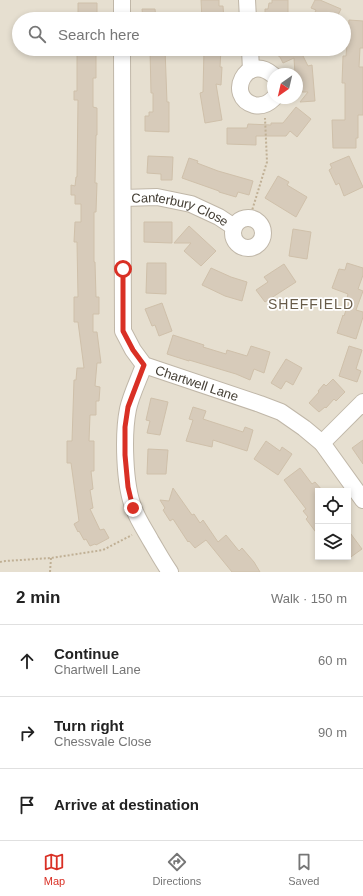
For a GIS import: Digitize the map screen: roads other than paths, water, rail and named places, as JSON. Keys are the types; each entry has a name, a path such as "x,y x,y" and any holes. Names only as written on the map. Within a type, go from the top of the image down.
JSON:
{"street":[{"path":"122,0 122,12"},
{"path":"247,0 248,12"},
{"name":"Chartwell Lane","path":"122,56 123,331 133,350 144,365 281,412 322,443 363,500"},
{"path":"250,56 251,70"},
{"path":"267,71 257,68 251,70 242,78 240,84 242,96 246,101 258,106 267,103"},
{"name":"Canterbury Close","path":"123,198 157,196 191,204 219,217 234,227"},
{"name":"Canterbury Close","path":"250,217 255,219 262,226 263,236 261,241 253,247 248,248 239,245 233,237 232,232 234,227 236,222 240,219 250,217"},
{"path":"144,365 128,407 125,427 125,455 128,487 133,508 170,572"},
{"path":"322,443 363,402"}],"district":[{"name":"SHEFFIELD","path":"311,304"}]}
